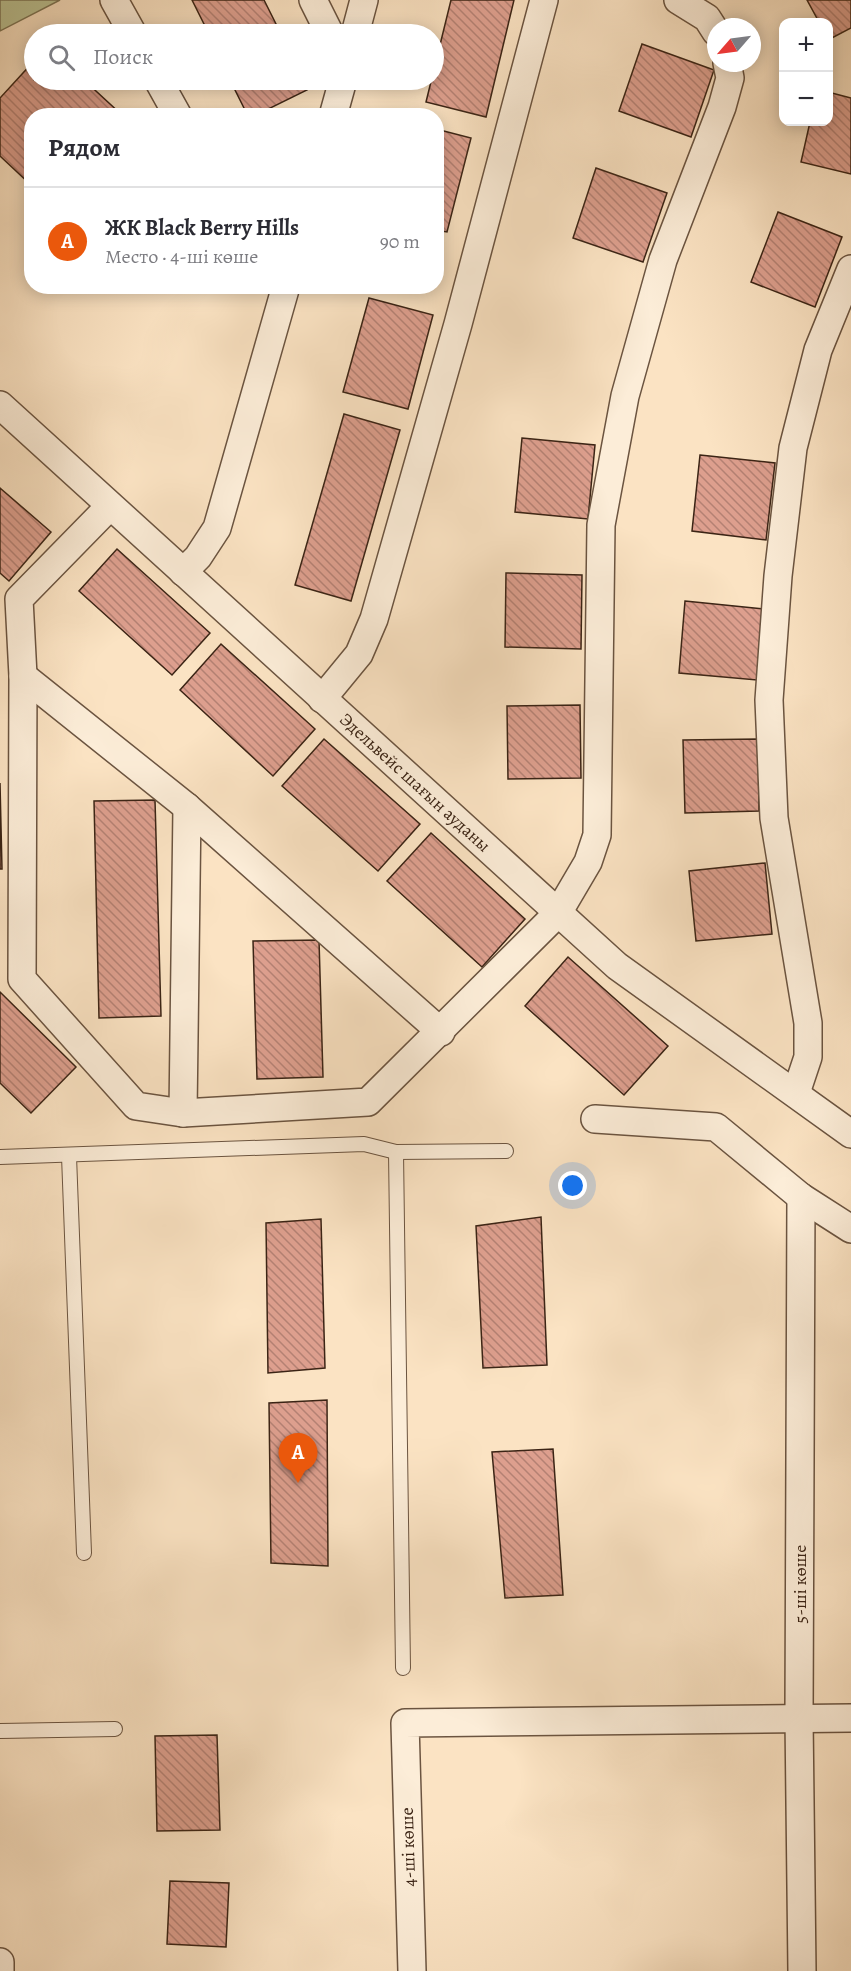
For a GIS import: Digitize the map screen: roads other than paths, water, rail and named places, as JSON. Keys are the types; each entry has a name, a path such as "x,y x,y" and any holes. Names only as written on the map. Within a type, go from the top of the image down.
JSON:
{"street":[{"path":"114,0 127,24"},
{"path":"313,0 325,24"},
{"path":"358,24 364,0"},
{"path":"322,699 359,654 374,619 458,324 544,0"},
{"path":"678,0 707,18"},
{"path":"110,506 19,599 23,676 22,979 136,1106 183,1113 368,1102 441,1032 558,913 588,862 597,835 601,525 625,396 663,260 722,107 730,78 729,72"},
{"path":"164,90 174,108"},
{"path":"335,108 340,90"},
{"path":"796,1093 808,1057 808,1023 774,818 769,700 778,576 793,448 818,350 851,269"},
{"path":"183,572 198,557 217,528 284,294"},
{"name":"Эдельвейс шағын ауданы","path":"0,405 617,966 851,1134"},
{"path":"23,676 187,807 441,1032"},
{"path":"183,1113 187,807"},
{"path":"595,1119 716,1127 801,1197 851,1229"},
{"name":"5-ші көше","path":"801,1197 802,1971"},
{"path":"800,1718 851,1718"},
{"name":"4-ші көше","path":"412,1971 405,1723 800,1718"},
{"path":"0,1962 0,1971"}],"lane":[{"path":"0,1157 364,1144 396,1152 506,1151"},
{"path":"396,1152 403,1668"},
{"path":"69,1156 84,1553"},
{"path":"0,1731 115,1729"}],"place":[{"name":"ЖК Black Berry Hills","path":"298,1483"}]}
